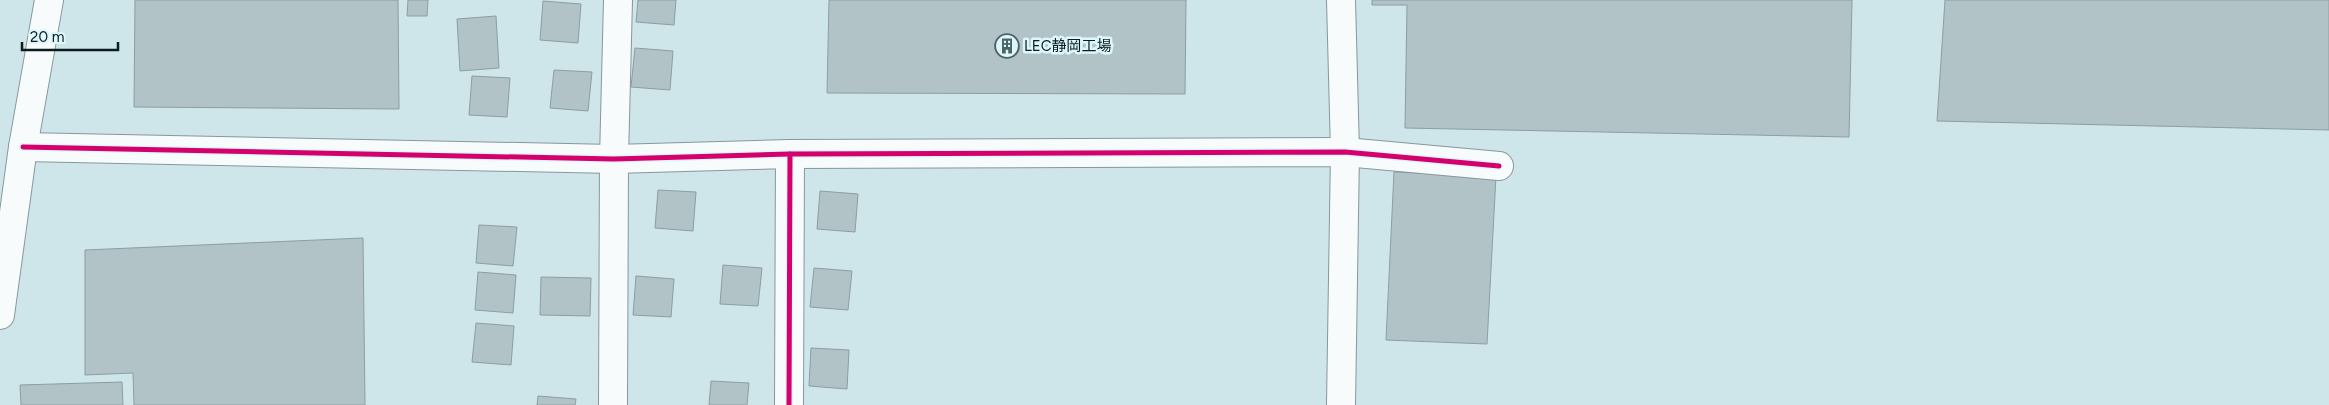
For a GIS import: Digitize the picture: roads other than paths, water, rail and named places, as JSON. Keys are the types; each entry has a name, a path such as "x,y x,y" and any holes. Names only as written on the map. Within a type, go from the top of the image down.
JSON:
{"street":[{"path":"0,315 22,147 49,0"},
{"path":"613,405 614,159 618,0"},
{"path":"1341,0 1345,152 1341,405"},
{"path":"22,147 614,159 790,154 1345,152 1499,166"},
{"path":"789,405 790,154"}],"place":[{"name":"LEC静岡工場","path":"1007,46"}]}
